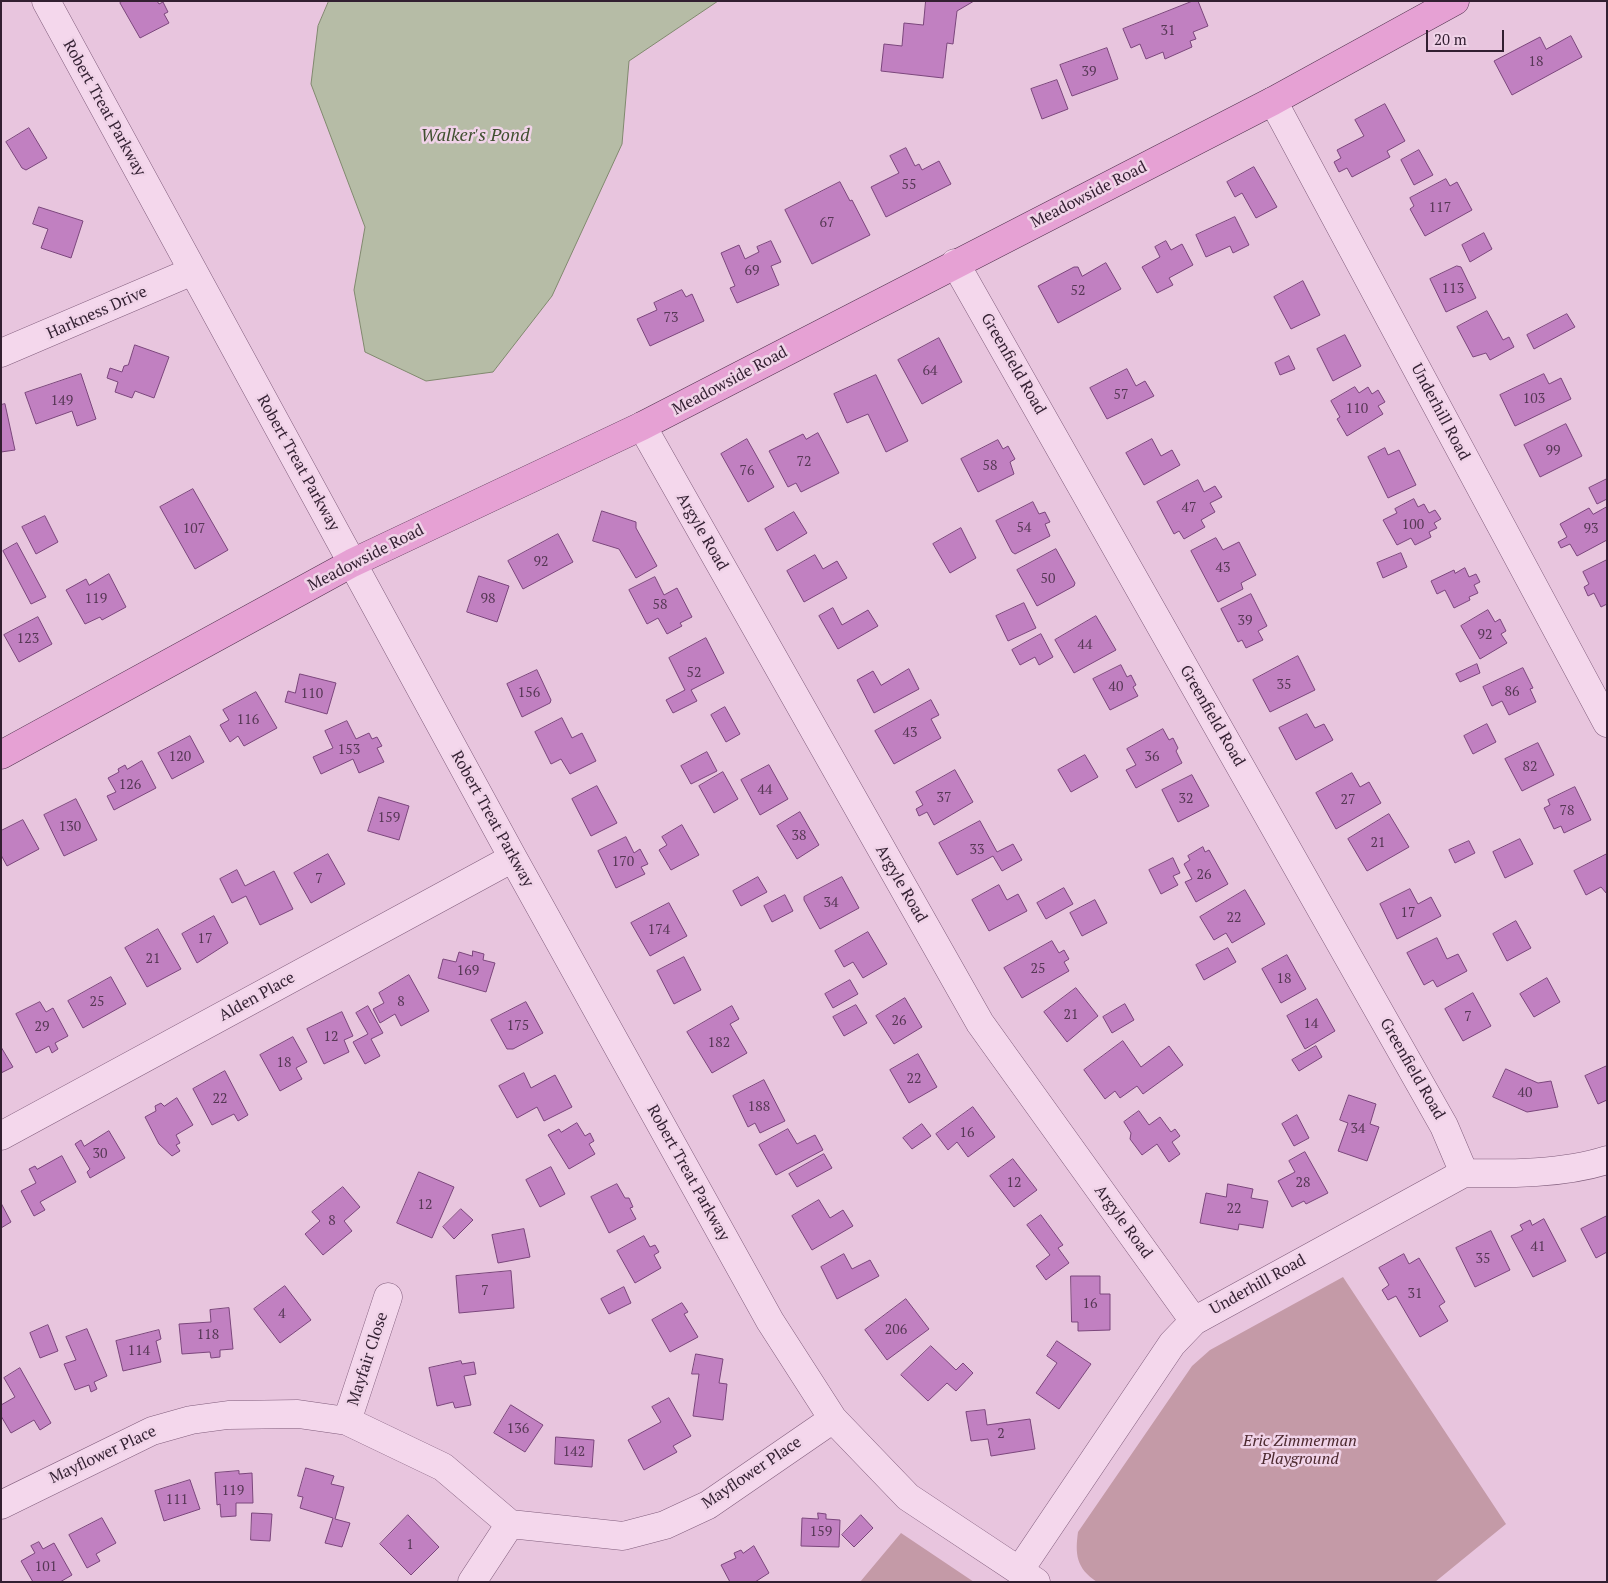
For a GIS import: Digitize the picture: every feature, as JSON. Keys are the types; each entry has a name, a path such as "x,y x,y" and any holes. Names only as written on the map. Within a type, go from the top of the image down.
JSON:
{"main road":[{"name":"Meadowside Road","path":"1,755 352,563 642,426 1272,101 1456,1"}],"street":[{"name":"Robert Treat Parkway","path":"46,1 513,858 770,1321 833,1419 908,1496 1028,1576"},
{"name":"Underhill Road","path":"1272,101 1607,723"},
{"name":"Greenfield Road","path":"955,263 1439,1117 1464,1173"},
{"name":"Harkness Drive","path":"1,353 193,271"},
{"name":"Argyle Road","path":"642,426 980,1022 1194,1320"},
{"name":"Alden Place","path":"1,1136 513,858"},
{"name":"Underhill Road","path":"1028,1576 1172,1344 1194,1320 1464,1173 1509,1174 1571,1167 1607,1160"},
{"name":"Mayfair Close","path":"347,1421 388,1297"},
{"name":"Mayflower Place","path":"1,1505 152,1431 191,1420 228,1415 280,1414 347,1421 443,1467 510,1524 623,1536 665,1525 708,1505 833,1419"},
{"path":"472,1582 510,1524"}],"green space":[{"name":"Eric Zimmerman Playground","path":"1343,1277 1506,1524 1435,1582 1097,1582 1090,1577 1078,1560 1078,1532 1192,1366 1210,1350"},
{"path":"901,1533 974,1582 860,1582"}],"water":[{"name":"Walker's Pond","path":"329,1 718,1 629,61 622,144 552,296 493,372 426,381 365,352 354,290 365,227 311,84 318,26"}],"building":[{"path":"123,1 157,1 159,4 163,2 168,12 164,14 169,23 140,38 120,3"},
{"path":"926,1 974,1 957,11 953,44 947,43 943,78 881,71 884,44 902,46 904,23 923,25"},
{"path":"1193,1 1198,1 1208,26 1193,32 1196,39 1190,41 1192,47 1165,59 1163,52 1146,59 1140,44 1131,48 1123,29"},
{"path":"1571,36 1582,57 1512,95 1494,61 1540,37 1546,49"},
{"path":"1107,48 1118,79 1072,96 1060,65"},
{"path":"1057,80 1068,109 1042,119 1031,89"},
{"path":"1385,104 1405,141 1387,151 1390,157 1352,177 1347,168 1339,172 1334,162 1341,158 1337,150 1364,136 1355,120"},
{"path":"29,128 47,158 26,170 22,168 6,142"},
{"path":"906,148 915,166 919,164 922,170 939,161 951,184 886,217 871,187 899,173 890,156"},
{"path":"1419,150 1433,175 1414,185 1401,160"},
{"path":"1254,167 1277,207 1256,218 1242,193 1235,197 1227,182"},
{"path":"1446,179 1450,186 1457,182 1472,210 1425,236 1410,209 1414,206 1410,198"},
{"path":"840,182 850,201 852,200 870,235 812,264 785,210"},
{"path":"39,207 83,221 71,258 41,248 48,229 33,224"},
{"path":"1235,217 1249,245 1233,253 1230,246 1206,257 1196,235"},
{"path":"1484,233 1492,249 1470,262 1462,245"},
{"path":"771,241 781,262 771,266 779,285 737,303 730,288 735,286 721,253 739,245 745,259 759,252 757,247"},
{"path":"1166,241 1171,250 1182,244 1193,265 1169,278 1173,285 1157,293 1142,267 1160,257 1155,247"},
{"path":"1106,263 1121,289 1058,323 1038,286 1074,267 1078,267 1082,276"},
{"path":"1457,266 1461,267 1476,298 1446,312 1430,279"},
{"path":"1303,281 1320,315 1291,329 1274,297"},
{"path":"682,290 686,297 692,294 704,321 650,346 637,319 657,310 654,303"},
{"path":"1487,311 1503,340 1509,337 1514,347 1490,360 1486,353 1473,357 1457,327"},
{"path":"1567,314 1575,327 1534,349 1527,335"},
{"path":"1345,335 1361,366 1333,381 1317,349"},
{"path":"939,338 962,382 922,404 898,360"},
{"path":"135,345 169,357 154,398 135,391 132,398 115,392 118,382 107,378 110,368 122,372 124,366 128,365"},
{"path":"1289,356 1295,369 1280,375 1275,363"},
{"path":"1127,369 1136,386 1145,381 1154,396 1107,419 1090,388"},
{"path":"81,374 96,419 77,426 72,411 36,424 25,393"},
{"path":"1544,374 1549,384 1561,378 1571,399 1515,426 1500,395"},
{"path":"876,375 908,441 886,452 868,414 847,423 834,394"},
{"path":"1355,387 1359,393 1368,387 1372,394 1378,390 1385,402 1378,406 1383,414 1347,436 1337,419 1340,417 1331,401"},
{"path":"5,404 15,450 1,452 1,405"},
{"path":"1566,424 1582,456 1540,477 1524,445"},
{"path":"818,433 839,473 801,492 796,483 788,487 769,451 803,434 806,439"},
{"path":"747,439 774,487 748,502 721,454"},
{"path":"1152,439 1161,456 1172,450 1180,465 1144,485 1126,453"},
{"path":"998,440 1003,449 1008,446 1015,459 1010,462 1014,474 978,492 961,459"},
{"path":"1385,448 1388,455 1399,450 1416,485 1388,498 1368,457"},
{"path":"1607,479 1607,499 1597,504 1589,488"},
{"path":"1198,480 1204,492 1215,486 1222,497 1210,503 1215,512 1201,520 1205,527 1184,539 1179,531 1174,534 1157,502"},
{"path":"193,489 228,550 195,569 160,507"},
{"path":"1414,499 1418,507 1424,504 1429,513 1435,510 1441,519 1434,523 1437,528 1429,532 1431,537 1415,545 1411,538 1397,545 1383,520 1397,513 1395,509"},
{"path":"1033,502 1039,514 1045,512 1050,522 1045,524 1050,536 1015,554 1012,552 996,521"},
{"path":"1607,507 1607,540 1577,556 1570,544 1561,548 1558,542 1567,537 1560,524 1589,508 1593,514"},
{"path":"602,511 636,522 636,528 657,566 636,578 619,549 593,541"},
{"path":"794,512 807,533 777,551 765,529"},
{"path":"45,516 58,542 36,554 22,527"},
{"path":"961,528 976,558 950,573 933,544"},
{"path":"558,534 573,562 523,589 508,561"},
{"path":"1216,538 1223,550 1239,542 1256,575 1241,583 1243,589 1218,602 1191,551"},
{"path":"17,543 46,597 31,604 3,551"},
{"path":"1056,549 1075,583 1074,586 1037,606 1017,570"},
{"path":"1401,553 1407,567 1383,578 1377,563"},
{"path":"815,555 823,569 837,561 847,578 804,602 787,571"},
{"path":"1607,560 1607,604 1601,607 1594,593 1588,596 1584,587 1589,584 1583,572"},
{"path":"1465,568 1469,577 1476,574 1480,582 1474,585 1478,593 1469,597 1470,600 1454,608 1445,590 1437,594 1431,581 1454,570 1455,573"},
{"path":"109,574 126,607 102,620 100,617 85,624 66,590 86,579 89,585"},
{"path":"479,576 509,586 497,622 467,612"},
{"path":"655,577 664,595 677,588 692,617 680,623 682,626 667,634 658,618 647,624 629,590"},
{"path":"1251,594 1267,626 1258,631 1263,640 1246,648 1242,640 1238,642 1221,609"},
{"path":"1024,603 1036,628 1008,641 996,616"},
{"path":"833,608 842,625 868,610 878,626 838,649 819,616"},
{"path":"1488,610 1495,622 1500,619 1506,631 1501,634 1507,643 1480,659 1461,626"},
{"path":"1096,616 1116,650 1074,673 1055,640"},
{"path":"38,617 52,644 19,662 4,635"},
{"path":"1041,634 1053,657 1039,665 1035,657 1020,665 1012,650"},
{"path":"706,638 724,673 691,690 697,701 673,713 666,700 685,690 669,658"},
{"path":"1298,656 1315,690 1270,712 1253,680"},
{"path":"1477,664 1480,673 1460,682 1456,674"},
{"path":"1121,665 1127,677 1131,675 1136,685 1133,687 1138,696 1110,710 1093,679"},
{"path":"1523,668 1533,688 1530,689 1536,702 1509,715 1502,701 1492,706 1483,687"},
{"path":"909,669 919,689 874,713 857,680 873,671 881,685"},
{"path":"537,670 551,700 550,703 522,717 507,684"},
{"path":"300,674 336,683 327,714 285,702 288,691 295,693"},
{"path":"256,692 277,728 244,746 238,736 230,742 220,725 229,720 223,710"},
{"path":"931,700 939,715 931,719 941,738 894,764 875,731"},
{"path":"725,707 740,734 726,742 711,715"},
{"path":"1307,714 1315,728 1324,724 1333,740 1296,760 1279,728"},
{"path":"562,718 572,738 582,733 596,761 570,774 561,759 551,764 535,732"},
{"path":"347,721 356,739 369,733 372,739 377,737 382,746 377,748 384,762 359,773 353,759 321,774 313,757 333,748 325,731"},
{"path":"1487,724 1496,742 1473,754 1464,736"},
{"path":"1163,729 1169,740 1173,738 1178,748 1176,751 1182,763 1136,788 1126,770 1136,765 1127,749"},
{"path":"190,736 204,762 172,779 158,753"},
{"path":"1538,743 1554,775 1522,791 1505,759"},
{"path":"707,752 717,771 691,784 681,766"},
{"path":"1085,755 1098,777 1071,792 1058,770"},
{"path":"142,761 156,788 114,810 107,796 116,792 108,778 119,772 118,769 125,765 127,769"},
{"path":"769,765 788,799 760,815 741,780"},
{"path":"955,770 973,802 934,825 927,812 919,816 916,809 923,805 916,792"},
{"path":"723,772 738,799 714,813 699,786"},
{"path":"1352,773 1360,787 1369,782 1381,803 1336,829 1316,793"},
{"path":"1192,775 1209,806 1178,822 1162,790"},
{"path":"597,786 617,823 591,836 572,799"},
{"path":"1575,787 1591,820 1564,833 1561,826 1554,829 1544,808 1550,805 1548,800"},
{"path":"379,797 409,806 399,840 368,831"},
{"path":"76,799 97,840 64,856 44,815"},
{"path":"800,812 819,845 797,859 777,826"},
{"path":"1389,814 1409,847 1367,871 1348,839"},
{"path":"23,820 39,849 7,866 1,855 1,831"},
{"path":"980,821 997,852 1013,844 1022,860 1002,871 993,856 957,875 939,843"},
{"path":"682,825 699,855 671,870 659,850 667,845 662,837"},
{"path":"626,837 634,853 640,849 648,864 641,867 645,874 616,888 598,851"},
{"path":"1520,839 1533,864 1505,878 1493,852"},
{"path":"1469,841 1475,853 1455,863 1449,850"},
{"path":"1203,847 1205,852 1209,850 1228,884 1196,902 1185,882 1192,879 1184,864 1190,860 1188,856"},
{"path":"328,854 345,884 311,903 294,873"},
{"path":"1607,854 1607,894 1601,887 1586,895 1574,871"},
{"path":"1173,858 1180,873 1173,876 1178,885 1161,894 1149,870"},
{"path":"237,870 245,886 274,871 293,909 260,925 246,896 232,903 220,879"},
{"path":"758,877 767,892 741,906 733,891"},
{"path":"842,877 859,908 820,929 804,897"},
{"path":"999,885 1007,900 1018,894 1027,911 989,931 972,900"},
{"path":"1064,888 1073,904 1046,919 1037,903"},
{"path":"1410,889 1418,904 1431,897 1441,916 1397,939 1380,904"},
{"path":"1245,890 1265,924 1232,943 1226,933 1214,940 1200,917"},
{"path":"785,895 793,911 772,922 764,906"},
{"path":"1095,900 1107,923 1082,936 1070,913"},
{"path":"669,903 687,936 650,956 631,923"},
{"path":"214,916 228,943 197,963 182,934"},
{"path":"1516,921 1531,948 1507,961 1493,934"},
{"path":"158,929 181,969 147,987 125,948"},
{"path":"868,932 887,964 863,978 853,962 844,967 835,951"},
{"path":"1437,938 1447,959 1458,954 1467,971 1437,987 1433,980 1424,985 1407,953"},
{"path":"1052,941 1059,953 1064,950 1069,959 1064,962 1069,971 1022,998 1004,968"},
{"path":"1228,948 1236,962 1204,980 1196,965"},
{"path":"473,951 484,954 483,960 495,963 486,992 438,978 443,959 456,962 459,952 472,956"},
{"path":"1287,955 1306,989 1281,1003 1262,969"},
{"path":"684,957 701,990 674,1004 657,971"},
{"path":"409,975 429,1011 401,1026 395,1014 380,1023 373,1009 384,1003 379,993"},
{"path":"111,977 126,1004 83,1028 68,1001"},
{"path":"1547,978 1560,1002 1534,1017 1520,994"},
{"path":"850,980 858,994 833,1008 825,994"},
{"path":"1076,988 1098,1016 1067,1042 1044,1012"},
{"path":"1473,993 1491,1026 1463,1041 1445,1009"},
{"path":"905,998 922,1027 894,1044 876,1016"},
{"path":"1317,999 1335,1031 1305,1049 1287,1016"},
{"path":"40,1002 46,1012 53,1008 68,1036 55,1043 58,1049 52,1053 49,1046 36,1053 16,1014"},
{"path":"526,1002 543,1033 513,1049 507,1049 491,1020"},
{"path":"1125,1004 1134,1020 1112,1033 1103,1017"},
{"path":"856,1005 867,1023 844,1036 833,1017"},
{"path":"368,1006 383,1033 371,1039 380,1056 365,1064 353,1042 368,1034 356,1013"},
{"path":"732,1006 739,1019 730,1024 747,1053 712,1073 687,1032"},
{"path":"342,1012 353,1036 344,1040 349,1052 324,1064 307,1029"},
{"path":"293,1037 307,1062 296,1068 302,1079 280,1091 260,1055"},
{"path":"1123,1041 1141,1067 1169,1046 1183,1065 1143,1094 1137,1086 1120,1098 1115,1091 1105,1099 1084,1070"},
{"path":"1316,1046 1322,1057 1299,1071 1292,1060"},
{"path":"1,1047 13,1067 1,1073"},
{"path":"918,1054 937,1087 909,1103 890,1070"},
{"path":"1607,1066 1607,1100 1598,1104 1585,1076"},
{"path":"1506,1069 1538,1083 1551,1081 1558,1107 1527,1112 1493,1097"},
{"path":"225,1071 248,1115 238,1121 234,1114 212,1125 193,1089"},
{"path":"524,1073 531,1088 555,1075 572,1107 544,1121 537,1107 517,1118 499,1086"},
{"path":"764,1080 785,1121 760,1133 755,1123 748,1127 733,1096"},
{"path":"1349,1095 1376,1104 1370,1124 1379,1127 1367,1161 1338,1151 1348,1123 1340,1120"},
{"path":"177,1098 193,1125 176,1135 180,1143 176,1145 180,1151 172,1156 159,1144 145,1117 156,1111 155,1106 161,1103 164,1106"},
{"path":"973,1107 995,1137 968,1157 957,1142 948,1150 936,1134"},
{"path":"1139,1111 1149,1125 1160,1117 1171,1132 1175,1129 1180,1136 1172,1142 1180,1154 1169,1162 1157,1144 1142,1155 1130,1139 1131,1133 1124,1122"},
{"path":"1297,1115 1309,1138 1294,1146 1282,1124"},
{"path":"577,1123 585,1136 590,1133 594,1141 589,1144 595,1154 569,1169 548,1135 559,1129 561,1132"},
{"path":"922,1124 931,1136 912,1149 903,1138"},
{"path":"788,1129 797,1144 815,1135 823,1150 776,1175 759,1145"},
{"path":"109,1131 125,1158 90,1178 87,1172 90,1169 75,1144 81,1140 84,1146"},
{"path":"1305,1152 1328,1193 1306,1204 1304,1201 1292,1207 1278,1181 1295,1172 1289,1161"},
{"path":"824,1154 832,1168 797,1187 789,1174"},
{"path":"62,1156 76,1182 40,1202 45,1210 34,1216 21,1191 36,1183 29,1169 35,1166 37,1169"},
{"path":"1013,1159 1037,1190 1014,1207 990,1176"},
{"path":"551,1167 565,1194 540,1207 526,1180"},
{"path":"419,1172 454,1187 432,1238 397,1223"},
{"path":"617,1184 625,1198 629,1198 633,1207 630,1208 636,1219 609,1233 591,1197"},
{"path":"1228,1184 1253,1189 1251,1198 1268,1201 1263,1228 1239,1224 1238,1230 1200,1223 1206,1193 1226,1197"},
{"path":"343,1187 360,1207 344,1221 352,1231 323,1255 305,1234 320,1221 312,1212"},
{"path":"819,1200 830,1218 843,1210 853,1226 812,1250 792,1216"},
{"path":"1,1203 11,1222 1,1228"},
{"path":"461,1209 473,1220 454,1239 443,1227"},
{"path":"1041,1215 1063,1245 1058,1248 1069,1263 1046,1280 1036,1266 1050,1255 1027,1225"},
{"path":"1607,1216 1607,1252 1596,1258 1581,1229"},
{"path":"1544,1219 1566,1261 1533,1277 1511,1236 1523,1230 1520,1225 1530,1220 1532,1225"},
{"path":"524,1229 530,1257 498,1263 492,1235"},
{"path":"1491,1231 1510,1270 1475,1287 1456,1248"},
{"path":"644,1236 650,1247 655,1245 659,1252 654,1255 661,1268 635,1283 617,1251"},
{"path":"844,1254 852,1269 870,1260 879,1276 837,1299 821,1267"},
{"path":"1404,1254 1409,1264 1419,1258 1445,1302 1439,1306 1448,1321 1420,1337 1396,1296 1388,1300 1382,1290 1389,1285 1379,1268"},
{"path":"511,1271 514,1308 459,1313 456,1276"},
{"path":"1071,1276 1100,1276 1100,1294 1110,1294 1110,1330 1078,1331 1078,1322 1072,1322"},
{"path":"285,1286 311,1320 280,1343 254,1309"},
{"path":"624,1287 631,1303 609,1314 601,1299"},
{"path":"906,1299 929,1329 887,1360 865,1330"},
{"path":"682,1303 688,1312 684,1314 698,1337 670,1352 652,1320"},
{"path":"229,1308 233,1349 220,1350 220,1357 211,1358 210,1352 182,1354 179,1324 211,1322 210,1310"},
{"path":"48,1325 58,1351 40,1358 30,1333"},
{"path":"87,1329 107,1376 94,1382 97,1389 91,1392 89,1385 75,1390 64,1364 76,1360 66,1337"},
{"path":"159,1330 161,1339 156,1341 161,1362 123,1371 116,1341"},
{"path":"1057,1341 1091,1364 1059,1409 1036,1393 1057,1363 1047,1356"},
{"path":"931,1346 956,1370 963,1363 973,1373 956,1391 947,1383 928,1401 901,1375"},
{"path":"696,1354 723,1359 719,1383 727,1384 723,1420 693,1416 699,1374 692,1374"},
{"path":"461,1361 462,1364 474,1362 476,1374 464,1376 471,1405 455,1408 453,1402 437,1406 429,1368"},
{"path":"20,1368 51,1423 40,1430 34,1420 11,1433 1,1416 1,1405 15,1397 4,1378"},
{"path":"669,1398 691,1436 673,1446 677,1452 644,1470 628,1440 661,1422 652,1407"},
{"path":"511,1405 543,1425 525,1452 494,1433"},
{"path":"985,1410 987,1425 1030,1419 1035,1449 991,1456 988,1439 971,1441 966,1412"},
{"path":"556,1437 594,1440 592,1467 555,1464"},
{"path":"306,1468 334,1476 331,1484 344,1487 335,1519 350,1523 342,1547 325,1543 333,1518 300,1508 303,1497 298,1496"},
{"path":"239,1471 239,1474 252,1473 253,1503 236,1503 236,1516 221,1517 220,1504 217,1505 215,1473"},
{"path":"190,1480 200,1509 164,1521 155,1491"},
{"path":"252,1513 272,1514 270,1541 251,1540"},
{"path":"818,1513 826,1514 826,1519 840,1520 839,1547 801,1546 802,1518 818,1519"},
{"path":"408,1515 439,1547 411,1575 380,1544"},
{"path":"861,1515 873,1528 854,1547 842,1535"},
{"path":"102,1518 116,1543 96,1554 100,1561 87,1568 69,1535"},
{"path":"39,1542 43,1549 54,1543 72,1575 60,1582 33,1582 21,1561 35,1553 31,1546"},
{"path":"754,1546 769,1573 755,1582 730,1582 721,1565 736,1558 734,1553 741,1550 743,1553"}]}
